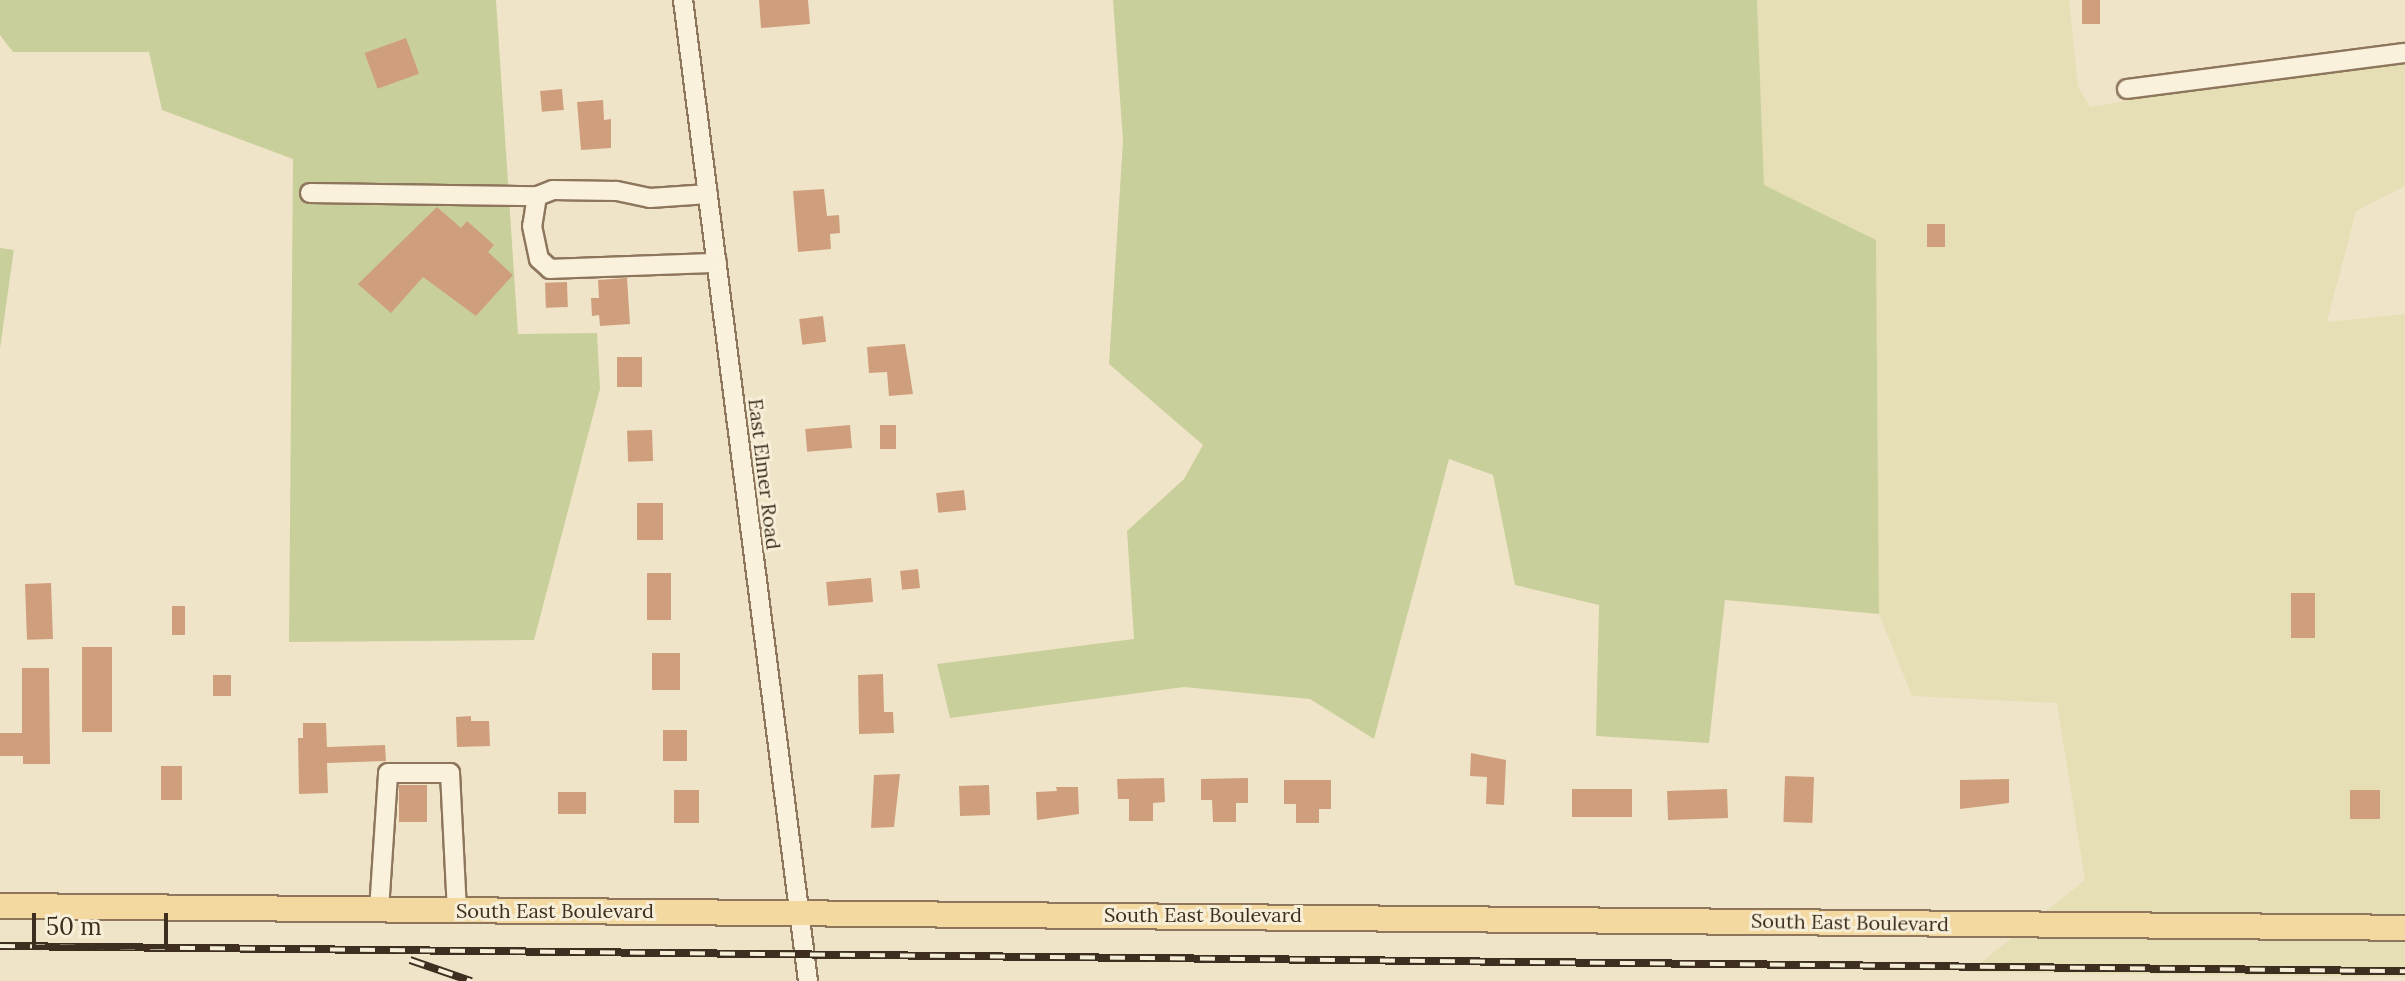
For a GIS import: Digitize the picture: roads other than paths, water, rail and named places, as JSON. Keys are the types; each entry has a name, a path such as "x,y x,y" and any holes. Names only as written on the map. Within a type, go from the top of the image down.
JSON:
{"main road":[{"name":"South East Boulevard","path":"0,906 2405,928"}],"street":[{"name":"East Elmer Road","path":"683,0 808,981"},
{"path":"2127,89 2405,53"},
{"path":"310,193 537,196 553,190 616,191 650,198 708,194"},
{"path":"537,196 532,226 539,259 550,269 717,263"},
{"path":"379,910 388,773 450,773 457,910"}],"railway":[{"path":"0,946 2405,971"},
{"path":"410,960 471,981"}]}
